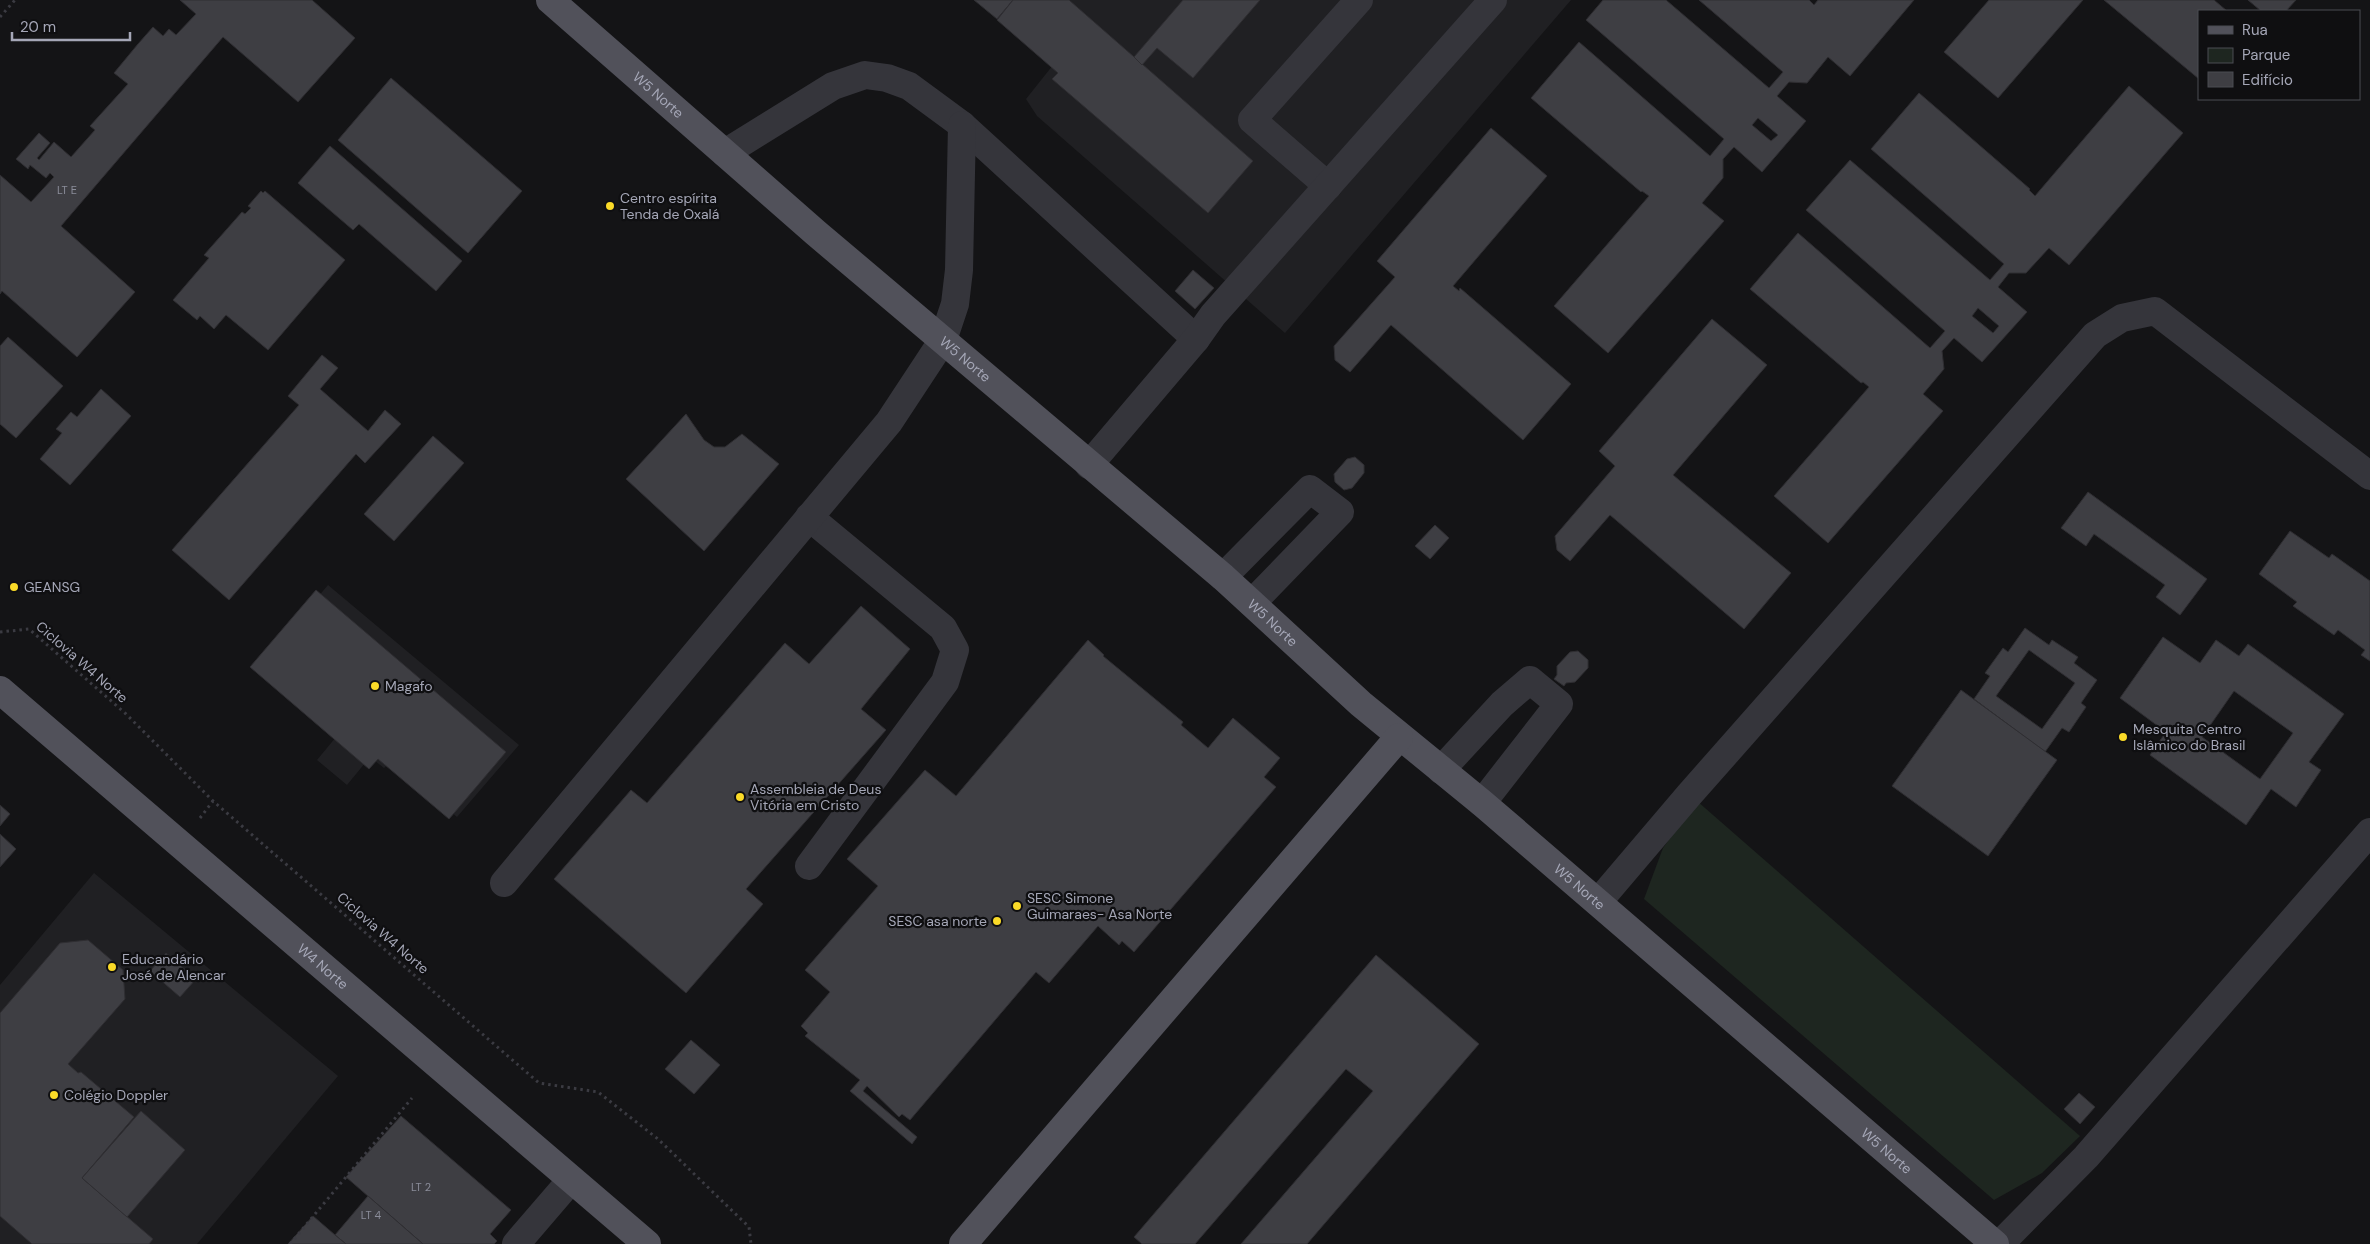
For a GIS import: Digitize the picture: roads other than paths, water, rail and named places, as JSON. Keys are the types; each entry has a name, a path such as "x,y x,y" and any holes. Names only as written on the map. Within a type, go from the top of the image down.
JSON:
{"main road":[{"name":"W5 Norte","path":"550,0 943,340 1223,577 1324,671 1399,736 1482,802 1995,1244"},
{"name":"W4 Norte","path":"0,690 647,1244"},
{"path":"963,1244 1399,736"}],"street":[{"path":"1328,186 1252,120 1359,0"},
{"path":"1089,464 1196,339 1214,315 1493,0"},
{"path":"725,153 834,86 865,75 887,78 909,86 962,125 1196,339"},
{"path":"504,883 889,422 943,340 955,304 959,270 962,125"},
{"path":"1598,902 1695,787 2094,335 2122,318 2155,311 2370,476"},
{"path":"1223,577 1310,489 1340,512 1252,604"},
{"path":"809,866 945,682 955,650 944,628 810,517"},
{"path":"1441,770 1502,704 1530,680 1559,704 1482,802"},
{"path":"2000,1244 2086,1157 2370,832"},
{"path":"516,1244 571,1180"}],"place":[{"name":"Centro espírita Tenda de Oxalá","path":"610,206"},
{"name":"GEANSG","path":"14,587"},
{"name":"Magafo","path":"375,686"},
{"name":"Mesquita Centro Islâmico do Brasil","path":"2123,737"},
{"name":"Assembleia de Deus Vitória em Cristo","path":"740,797"},
{"name":"SESC Simone Guimaraes- Asa Norte","path":"1017,906"},
{"name":"SESC asa norte","path":"997,921"},
{"name":"Educandário José de Alencar","path":"112,967"},
{"name":"Colégio Doppler","path":"54,1095"}]}
